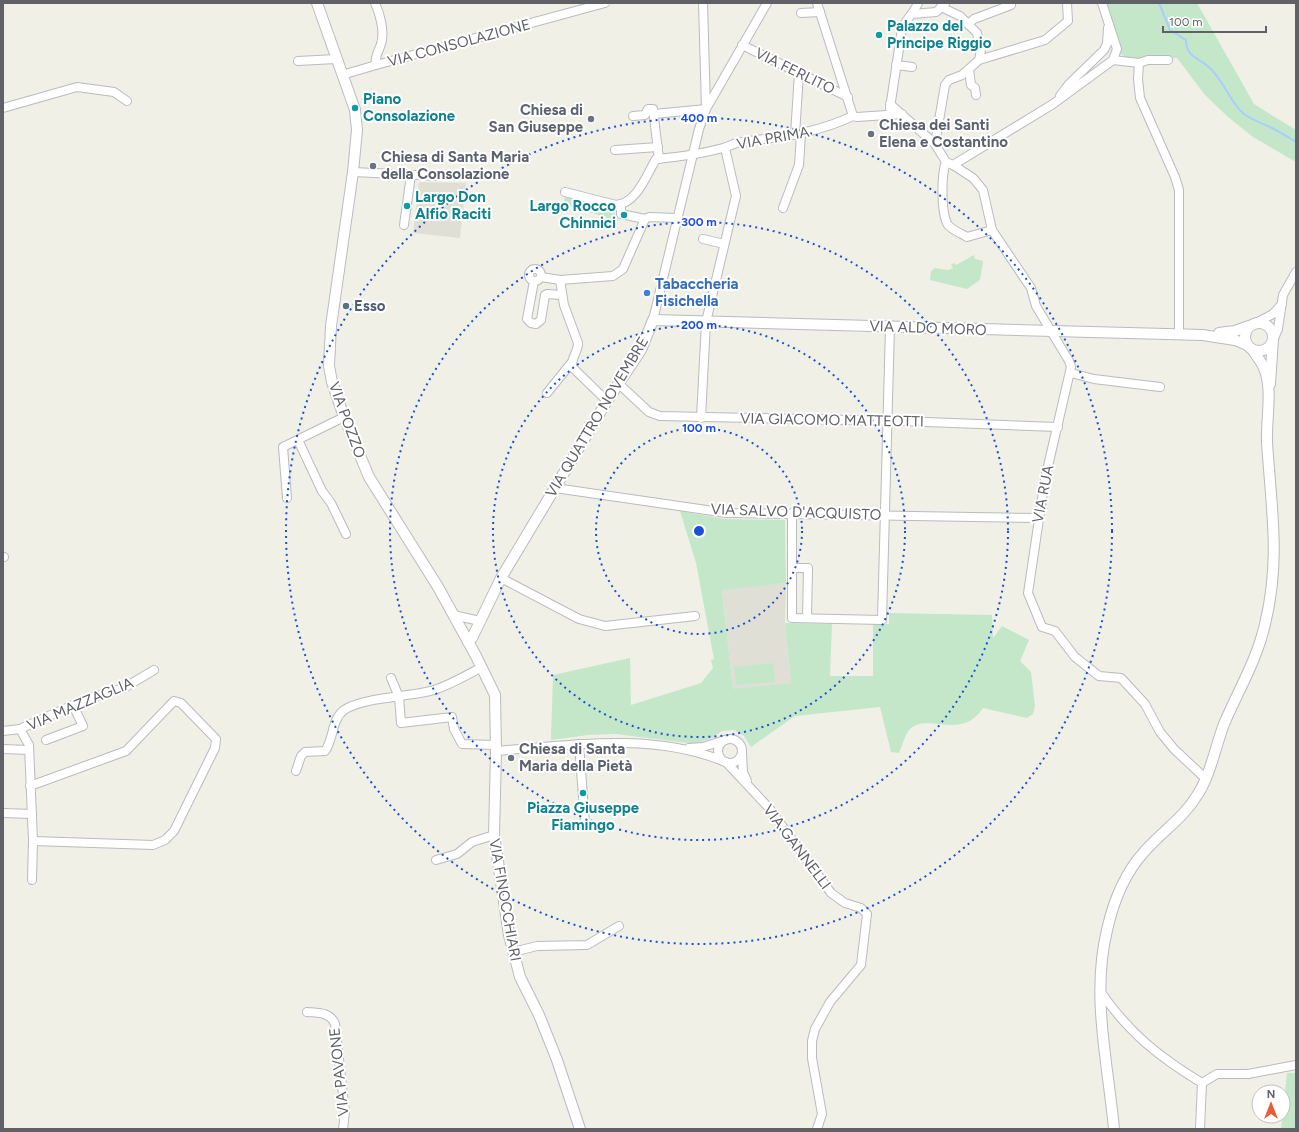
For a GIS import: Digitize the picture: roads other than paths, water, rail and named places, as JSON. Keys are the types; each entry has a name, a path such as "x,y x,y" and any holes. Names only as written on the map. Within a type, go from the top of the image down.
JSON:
{"street":[{"name":"VIA POZZO","path":"317,3 355,110 356,130 353,172 334,305 329,359 332,382 344,417 369,477 438,587 468,642"},
{"name":"VIA CONSOLAZIONE","path":"375,3 381,20 382,43 375,61 376,65 605,3"},
{"path":"654,114 706,109 703,3"},
{"name":"VIA QUATTRO NOVEMBRE","path":"468,642 501,578 608,401 641,350 653,320 692,155 706,109 767,3"},
{"path":"818,3 853,116 902,114"},
{"path":"889,115 902,29 908,18 913,14 918,3"},
{"path":"935,144 945,85 949,80 959,77 979,60 1046,40 1068,21 1067,3"},
{"path":"1102,3 1108,20 1115,56"},
{"path":"913,14 932,14 943,5 960,16 977,33 981,50 979,60"},
{"path":"968,24 974,18 1011,5"},
{"path":"801,13 820,12"},
{"path":"1082,77 1104,50 1109,35 1108,20"},
{"name":"VIA FERLITO","path":"742,45 848,97"},
{"path":"1104,50 1128,62 1139,63 1148,60 1168,60"},
{"path":"992,230 967,237 948,226 944,215 943,169 1053,104 1069,84 1115,56"},
{"path":"298,61 336,59"},
{"path":"1139,63 1140,98 1175,177 1179,190 1179,334"},
{"path":"342,75 376,65"},
{"path":"896,65 912,67"},
{"path":"969,69 971,85 975,88 976,95"},
{"path":"783,208 799,165 799,73"},
{"path":"3,108 77,86 114,92 127,101"},
{"path":"890,104 935,144 950,164 973,178 982,190 992,230 1031,288 1036,306 1069,361 1071,373 1094,379 1160,387"},
{"path":"565,192 616,205 632,198 656,159 659,159 653,109 648,109 645,115 633,116"},
{"name":"VIA PRIMA","path":"659,159 692,155 725,148 735,144 798,135 832,126 853,116"},
{"path":"615,150 658,147"},
{"path":"701,418 706,322 736,196 725,148"},
{"path":"353,172 438,176"},
{"path":"404,226 411,175"},
{"path":"621,204 621,214 645,219 677,218"},
{"path":"561,295 545,295 541,320 536,324 531,324 527,319 538,279 560,280 613,276 618,274 623,269 645,219"},
{"path":"704,239 724,244"},
{"path":"1203,335 1235,340 1250,347 1264,350 1277,333 1285,289 1296,272"},
{"path":"547,393 572,362 578,349 578,343 561,295 560,280"},
{"path":"1203,335 1235,331 1273,314 1282,304"},
{"name":"VIA ALDO MORO","path":"653,320 1203,335"},
{"path":"1114,1129 1099,989 1107,930 1124,882 1144,851 1188,809 1206,779 1224,726 1257,651 1266,624 1275,547 1267,441 1268,394 1264,368 1244,335 1252,324 1263,323 1272,331 1272,378 1268,394"},
{"path":"792,513 792,618 882,620 890,327"},
{"path":"572,362 572,367 608,401"},
{"name":"VIA RUA","path":"1071,373 1045,479 1028,593 1042,627 1055,631 1075,657 1100,676 1121,678 1145,704 1160,732 1174,749 1206,779"},
{"name":"VIA GIACOMO MATTEOTTI","path":"619,384 636,402 655,415 701,418 887,420 1058,427"},
{"path":"287,498 283,447 344,417"},
{"path":"298,440 322,492 331,503 346,534"},
{"name":"VIA SALVO D'ACQUISTO","path":"555,488 727,513 1038,518"},
{"path":"792,568 808,568 807,618"},
{"path":"501,578 579,619 605,626 695,616"},
{"path":"452,615 480,621"},
{"name":"VIA FINOCCHIARI","path":"468,642 495,695 496,748 494,836 500,884 513,952 520,977 539,1015 557,1060 580,1129"},
{"path":"296,771 301,756 305,752 325,751 328,747 336,722 345,710 372,701 436,690 482,667"},
{"name":"VIA MAZZAGLIA","path":"3,731 20,729 73,705 124,688 154,670"},
{"path":"391,678 398,697 401,723 452,717 454,729 462,744 496,748 625,742 675,748 697,748 728,739 733,739 741,745 742,754 734,762 725,762 675,748"},
{"path":"30,786 126,751 174,701 182,703 216,739 215,748 174,832 160,844 33,841"},
{"path":"46,740 84,726 73,705"},
{"path":"20,729 29,745 33,841 32,880"},
{"path":"725,762 720,758 719,748 724,741 728,739"},
{"path":"579,744 585,822"},
{"path":"3,749 29,750"},
{"name":"VIA GANNELLI","path":"742,754 742,772 753,790"},
{"name":"VIA GANNELLI","path":"725,762 753,790 780,823 831,893 845,903 861,908 867,914 866,935 861,965 822,1014 813,1035 812,1058 822,1114 817,1129"},
{"path":"3,813 32,814"},
{"path":"436,860 457,854 472,842 494,836"},
{"path":"513,952 542,945 587,945 619,926"},
{"path":"1099,989 1132,1032 1169,1064 1202,1083"},
{"name":"VIA PAVONE","path":"307,1012 329,1014 335,1024 345,1112 345,1121 342,1129"},
{"path":"1202,1083 1217,1074 1254,1074 1296,1065"},
{"path":"1200,1129 1202,1083"}],"waterway":[{"path":"1159,3 1170,30 1186,40 1188,51 1215,73 1237,107 1250,118 1296,142"}],"place":[{"name":"Palazzo del Principe Riggio","path":"879,35"},
{"name":"Piano Consolazione","path":"355,108"},
{"name":"Chiesa di San Giuseppe","path":"591,119"},
{"name":"Chiesa dei Santi Elena e Costantino","path":"871,134"},
{"name":"Chiesa di Santa Maria della Consolazione","path":"373,166"},
{"name":"Largo Don Alfio Raciti","path":"407,206"},
{"name":"Largo Rocco Chinnici","path":"624,215"},
{"name":"Tabaccheria Fisichella","path":"647,293"},
{"name":"Esso","path":"346,306"},
{"name":"Chiesa di Santa Maria della Pietà","path":"511,758"},
{"name":"Piazza Giuseppe Fiamingo","path":"583,793"}]}
